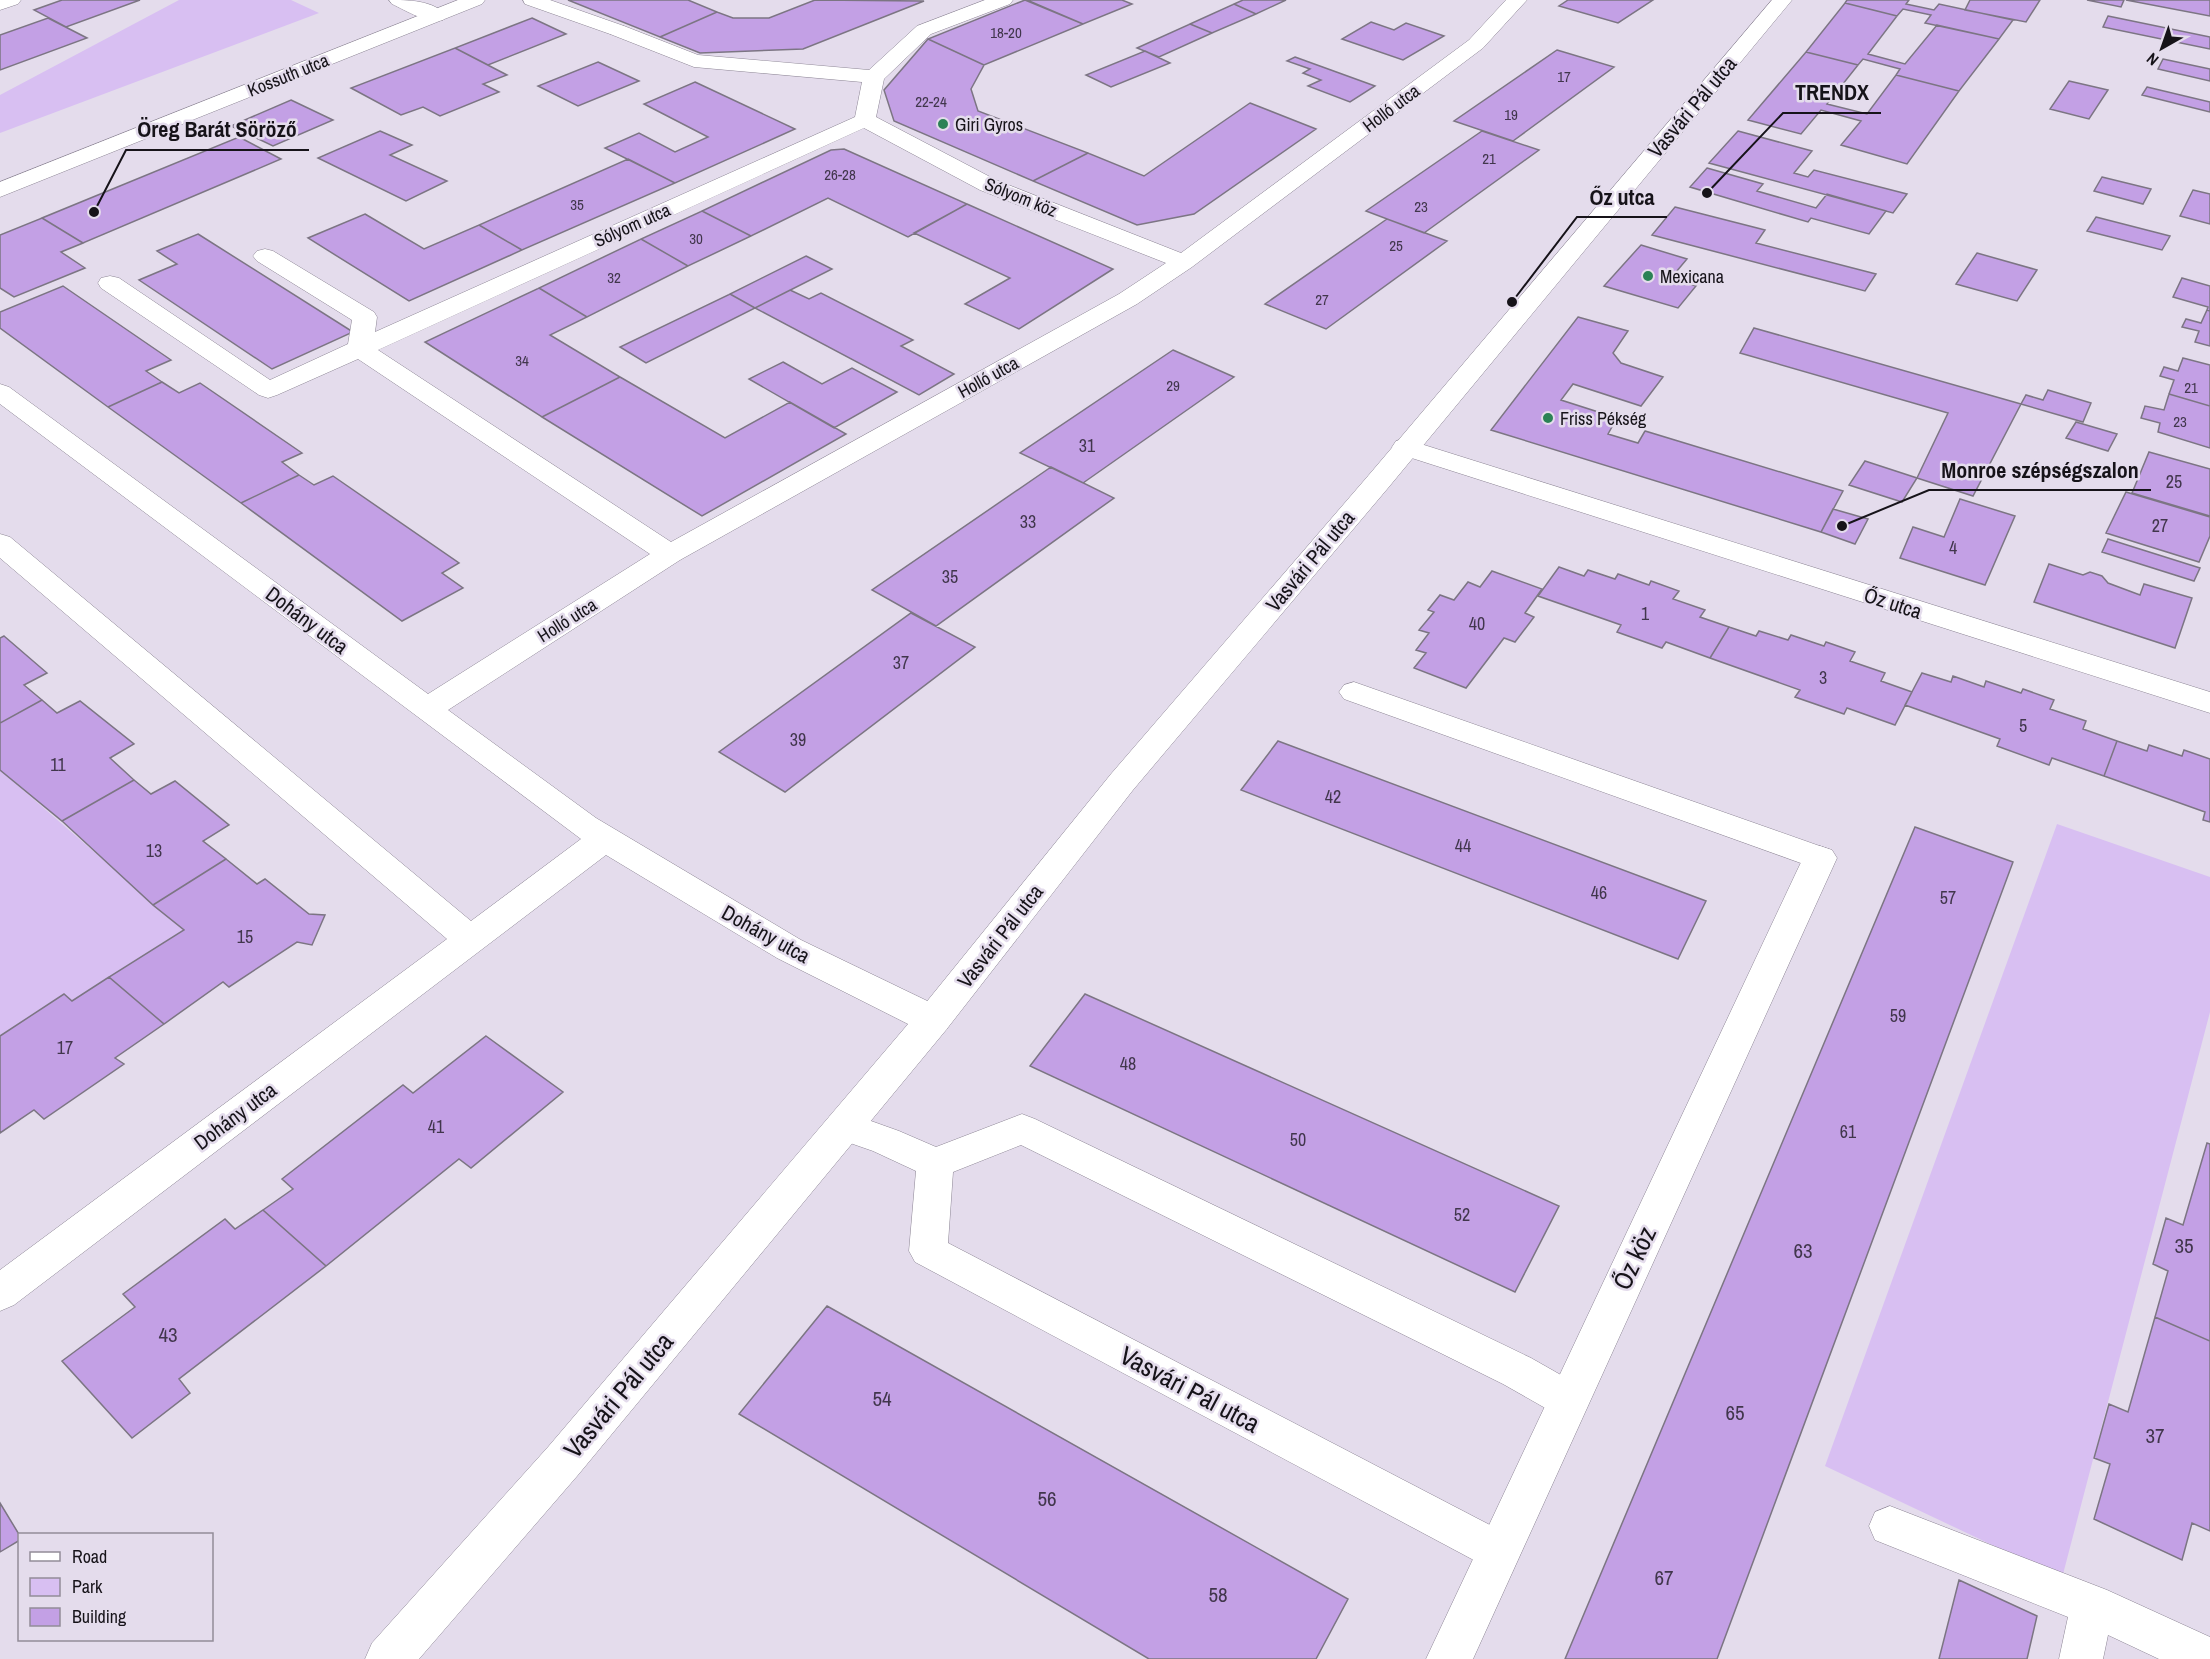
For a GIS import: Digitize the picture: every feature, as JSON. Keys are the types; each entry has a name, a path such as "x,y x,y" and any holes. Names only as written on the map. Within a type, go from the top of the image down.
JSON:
{"street":[{"path":"0,4 11,0"},
{"path":"399,0 435,16"},
{"name":"Kossuth utca","path":"0,190 475,0"},
{"path":"865,120 874,77 924,30 1003,0"},
{"name":"Holló utca","path":"427,709 670,554 1128,299 1184,262 1476,44 1517,0"},
{"name":"Vasvári Pál utca","path":"388,1659 563,1461 933,1020 1122,782 1782,0"},
{"path":"616,30 694,60 874,77"},
{"name":"Sólyom köz","path":"865,120 988,184 1184,262"},
{"name":"Sólyom utca","path":"110,283 268,390 865,120"},
{"path":"265,256 365,317 360,349 670,554"},
{"name":"Dohány utca","path":"4,399 604,839 789,949 933,1020"},
{"name":"Őz utca","path":"1405,447 2210,703"},
{"path":"0,543 470,939"},
{"name":"Dohány utca","path":"0,1293 604,839"},
{"name":"Őz köz","path":"1449,1659 1820,858"}],"lane":[{"path":"532,0 616,30"},
{"path":"1354,693 1820,858"},
{"path":"843,1126 886,1141 935,1163 1022,1129 1517,1371 1568,1400"},
{"name":"Vasvári Pál utca","path":"935,1163 928,1251 1498,1551"},
{"path":"1890,1526 2092,1605 2208,1659"},
{"path":"2081,1659 2092,1605"}],"green space":[{"path":"179,0 291,0 319,13 0,133 0,95"},
{"path":"0,770 184,930 72,1001 64,994 0,1036"},
{"path":"2057,824 2210,877 2210,1012 2062,1578 1825,1466"}],"building":[{"path":"62,0 140,0 66,27 34,10"},
{"path":"568,0 688,0 717,12 660,37"},
{"path":"815,0 924,1 803,49 700,53 660,37 717,12 733,18 769,18"},
{"path":"1025,0 1083,24 984,65 928,39"},
{"path":"1027,0 1122,0 1132,4 1083,24"},
{"path":"1243,0 1286,0 1256,14 1234,4"},
{"path":"1568,0 1653,0 1618,23 1559,6"},
{"path":"1847,0 1909,0 1906,4 1934,10 1939,4 2013,20 1999,39 1925,23 1931,15 1903,9 1897,16 1845,3"},
{"path":"1970,0 2040,0 2026,22 1965,10"},
{"path":"2087,0 2124,0 2121,7"},
{"path":"2126,0 2210,0 2210,16"},
{"path":"1845,3 1897,16 1868,54 1905,64 1937,25 1999,39 1959,91 1896,75 1900,69 1863,59 1858,65 1806,52"},
{"path":"1234,4 1256,14 1212,33 1190,24"},
{"path":"2108,16 2210,37 2210,49 2103,27"},
{"path":"48,18 87,38 0,70 0,35"},
{"path":"532,18 566,34 488,65 455,48"},
{"path":"1371,22 1394,30 1406,23 1444,36 1403,60 1342,39"},
{"path":"1190,24 1212,33 1159,57 1137,48"},
{"path":"928,39 984,65 971,89 978,111 1088,153 1033,181 894,121 884,90"},
{"path":"455,48 507,75 483,84 499,92 440,116 423,107 401,115 351,88"},
{"path":"1557,50 1614,67 1513,141 1454,121"},
{"path":"1145,51 1170,63 1111,87 1086,75"},
{"path":"1806,52 1858,65 1827,104 1867,114 1896,75 1959,91 1907,164 1841,145 1861,121 1821,110 1801,134 1748,120"},
{"path":"1295,57 1375,86 1350,102 1308,86 1321,80 1303,73 1310,69 1287,61"},
{"path":"2163,59 2210,69 2210,81 2158,69"},
{"path":"598,62 639,81 578,106 538,86"},
{"path":"2069,81 2108,90 2089,119 2050,109"},
{"path":"695,82 795,129 675,183 605,148 639,133 675,152 708,137 644,104"},
{"path":"2147,87 2210,102 2210,112 2142,95"},
{"path":"291,100 333,120 273,146 231,126"},
{"path":"1250,103 1316,129 1194,214 1137,225 1033,181 1088,153 1144,176"},
{"path":"380,131 412,145 390,155 447,181 406,201 318,158"},
{"path":"1482,131 1539,150 1424,233 1366,211"},
{"path":"1738,131 1812,151 1794,173 1808,177 1814,170 1907,194 1893,213 1709,163"},
{"path":"239,137 281,159 83,243 42,218"},
{"path":"844,149 967,204 908,237 828,198 751,236 702,211 831,150"},
{"path":"628,159 675,183 522,250 479,225"},
{"path":"1707,168 1763,184 1757,191 1816,208 1827,194 1886,211 1869,234 1811,218 1808,222 1690,187"},
{"path":"2102,177 2151,189 2143,204 2094,191"},
{"path":"2193,190 2210,194 2210,224 2180,216"},
{"path":"967,204 1113,269 1019,329 965,304 1010,278 914,233"},
{"path":"1675,207 1765,230 1756,243 1876,274 1865,291 1652,235"},
{"path":"702,211 751,236 688,266 641,239"},
{"path":"365,214 424,249 479,225 522,250 409,301 308,238"},
{"path":"2096,217 2170,236 2162,250 2087,231"},
{"path":"42,218 83,243 61,252 85,268 14,297 0,288 0,235"},
{"path":"1387,219 1447,241 1326,329 1265,304"},
{"path":"198,234 353,332 272,369 139,280 177,264 157,251"},
{"path":"641,239 688,266 587,317 539,288"},
{"path":"1641,245 1687,259 1671,278 1696,286 1678,308 1604,286"},
{"path":"1977,253 2037,270 2017,301 1956,284"},
{"path":"806,256 832,269 755,308 730,294"},
{"path":"2182,278 2210,286 2210,311 2207,310 2208,307 2173,297"},
{"path":"63,286 171,360 146,371 162,382 108,407 0,328 0,312"},
{"path":"539,288 587,317 550,335 620,377 542,417 425,342"},
{"path":"790,290 809,299 821,293 913,340 901,346 954,374 919,395 755,308"},
{"path":"730,294 755,308 646,363 620,347"},
{"path":"2207,310 2210,311 2210,346 2195,342 2199,331 2182,327 2186,319 2201,323"},
{"path":"1578,317 1628,331 1613,353 1621,363 1663,377 1641,406 1573,384 1561,400 1617,418 1608,434 1638,443 1645,431 1843,491 1821,532 1491,430"},
{"path":"1754,328 2021,404 1973,496 1917,478 1948,413 1740,353"},
{"path":"1173,350 1234,377 1083,483 1020,453"},
{"path":"2183,358 2210,365 2210,406 2169,394 2174,380 2160,376 2164,367 2178,371"},
{"path":"783,362 822,384 852,368 897,392 834,428 749,379"},
{"path":"620,377 725,438 790,402 846,434 702,516 542,417"},
{"path":"162,382 179,393 200,383 302,453 282,462 299,475 241,503 108,407"},
{"path":"2048,390 2091,403 2083,422 2021,404 2026,395 2043,400"},
{"path":"2169,394 2210,406 2210,448 2158,432 2160,423 2141,418 2145,406 2164,410"},
{"path":"2076,422 2117,434 2108,451 2066,438"},
{"path":"2149,452 2210,469 2210,516 2132,493"},
{"path":"1865,461 1917,478 1902,502 1849,485"},
{"path":"1051,467 1114,498 936,626 872,590"},
{"path":"299,475 314,485 333,476 459,563 442,573 463,588 402,621 241,503"},
{"path":"2126,492 2210,517 2210,536 2199,562 2106,533"},
{"path":"1960,499 2015,516 1985,585 1900,558 1913,527 1944,537"},
{"path":"1833,509 1868,519 1855,544 1821,532"},
{"path":"2108,539 2200,568 2194,581 2102,552"},
{"path":"2049,564 2083,575 2090,572 2102,576 2108,583 2140,595 2144,584 2192,598 2175,648 2034,602"},
{"path":"1559,567 1584,576 1588,570 1615,579 1618,574 1649,585 1651,581 1679,591 1673,599 1705,610 1700,617 1729,627 1710,658 1666,642 1662,648 1617,632 1621,625 1538,596"},
{"path":"1492,571 1542,589 1525,613 1534,617 1515,642 1504,638 1466,688 1414,668 1426,653 1416,650 1429,633 1419,630 1434,612 1428,610 1440,595 1454,600 1468,582 1480,587"},
{"path":"911,613 975,647 785,792 719,752"},
{"path":"1729,627 1756,636 1759,631 1788,640 1791,635 1824,646 1826,642 1855,652 1850,661 1885,673 1881,681 1912,692 1895,725 1847,708 1844,714 1795,697 1800,690 1710,658"},
{"path":"4,636 47,673 24,685 42,700 0,723 0,638"},
{"path":"1922,673 1951,682 1953,676 1984,687 1986,681 2021,693 2023,689 2054,700 2050,709 2086,721 2083,729 2117,741 2104,776 2052,758 2049,765 1997,746 2000,739 1905,705"},
{"path":"42,700 57,713 80,701 134,744 110,758 134,780 62,821 0,770 0,723"},
{"path":"1278,741 1706,901 1678,959 1241,790"},
{"path":"2117,741 2147,751 2149,745 2182,756 2184,750 2210,759 2210,822 2203,820 2205,812 2104,776"},
{"path":"134,780 151,794 175,781 229,825 203,841 226,859 153,905 62,821"},
{"path":"1915,827 2013,862 1717,1659 1565,1659"},
{"path":"226,859 257,884 265,879 309,914 325,915 312,945 297,942 229,987 223,982 164,1024 109,977 184,930 153,905"},
{"path":"109,977 164,1024 115,1058 124,1064 44,1119 34,1110 0,1133 0,1036 64,994 72,1001"},
{"path":"1085,994 1559,1206 1515,1292 1030,1066"},
{"path":"486,1036 563,1092 471,1168 459,1159 326,1266 263,1210 293,1189 282,1179 403,1085 413,1093"},
{"path":"2207,1143 2210,1144 2210,1341 2155,1317 2168,1271 2153,1264 2166,1218 2183,1225"},
{"path":"263,1210 326,1266 179,1379 190,1393 132,1438 62,1361 135,1307 123,1294 225,1219 235,1229"},
{"path":"827,1306 1348,1599 1316,1659 1149,1659 739,1414"},
{"path":"2155,1317 2210,1341 2210,1531 2192,1523 2182,1560 2094,1519 2110,1464 2094,1458 2109,1404 2128,1412"},
{"path":"0,1503 18,1533 18,1541 0,1552"},
{"path":"1959,1580 2037,1616 2027,1659 1939,1659"}],"place":[{"name":"Giri Gyros","path":"943,124"},
{"name":"TRENDX","path":"1707,193"},
{"name":"Öreg Barát Söröző","path":"94,212"},
{"name":"Mexicana","path":"1648,276"},
{"name":"Őz utca","path":"1512,302"},
{"name":"Friss Pékség","path":"1548,418"},
{"name":"Monroe szépségszalon","path":"1842,526"}]}
